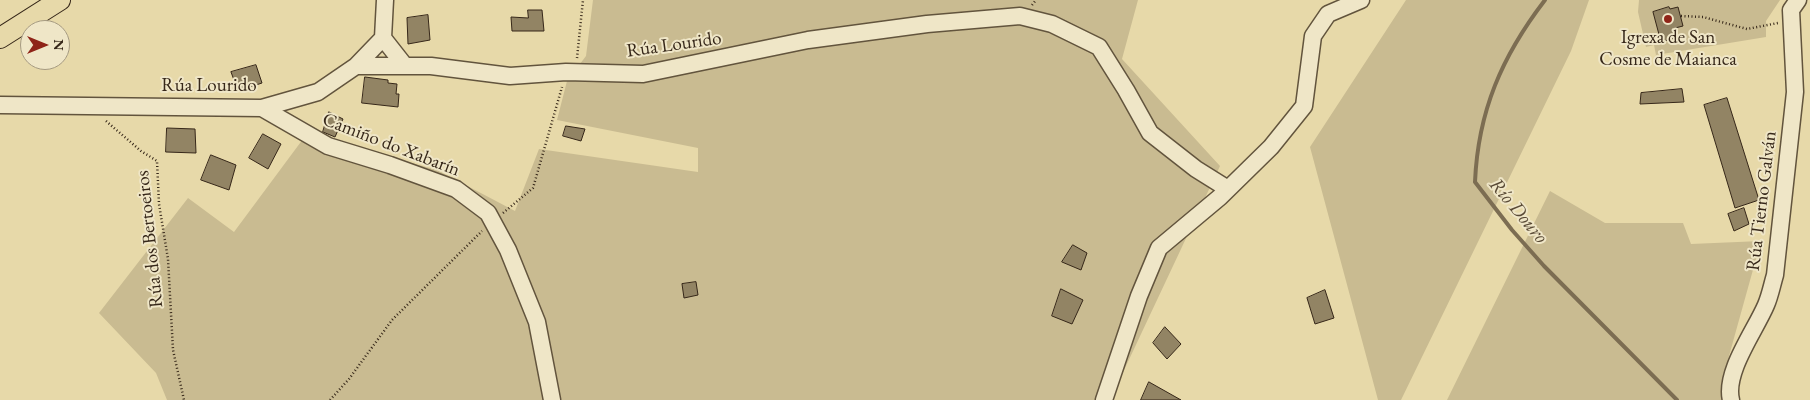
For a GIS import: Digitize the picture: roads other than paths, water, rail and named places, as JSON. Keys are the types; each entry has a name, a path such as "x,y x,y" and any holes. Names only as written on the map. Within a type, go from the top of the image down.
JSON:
{"main road":[{"path":"0,38 60,0"}],"street":[{"path":"356,66 383,38 385,0"},
{"path":"1104,400 1139,296 1160,248 1228,189 1272,147 1304,106 1313,36 1328,14 1362,0"},
{"name":"Rúa Tierno Galván","path":"1731,400 1733,371 1766,304 1775,275 1795,92 1791,10 1798,0"},
{"name":"Rúa Lourido","path":"0,105 262,108 318,92 356,66 431,66 510,76 566,72 643,74 808,40 928,24 1020,16 1052,24 1099,48 1150,132 1196,169 1228,189"},
{"path":"383,38 405,66"},
{"name":"Camiño do Xabarín","path":"262,108 328,146 390,165 456,189 488,213 508,250 537,322 552,400"}],"waterway":[{"name":"Río Douro","path":"1545,0 1516,42 1495,85 1481,131 1475,182 1512,230 1544,266 1677,400"}],"place":[{"name":"Igrexa de San Cosme de Maianca","path":"1668,19"}]}
